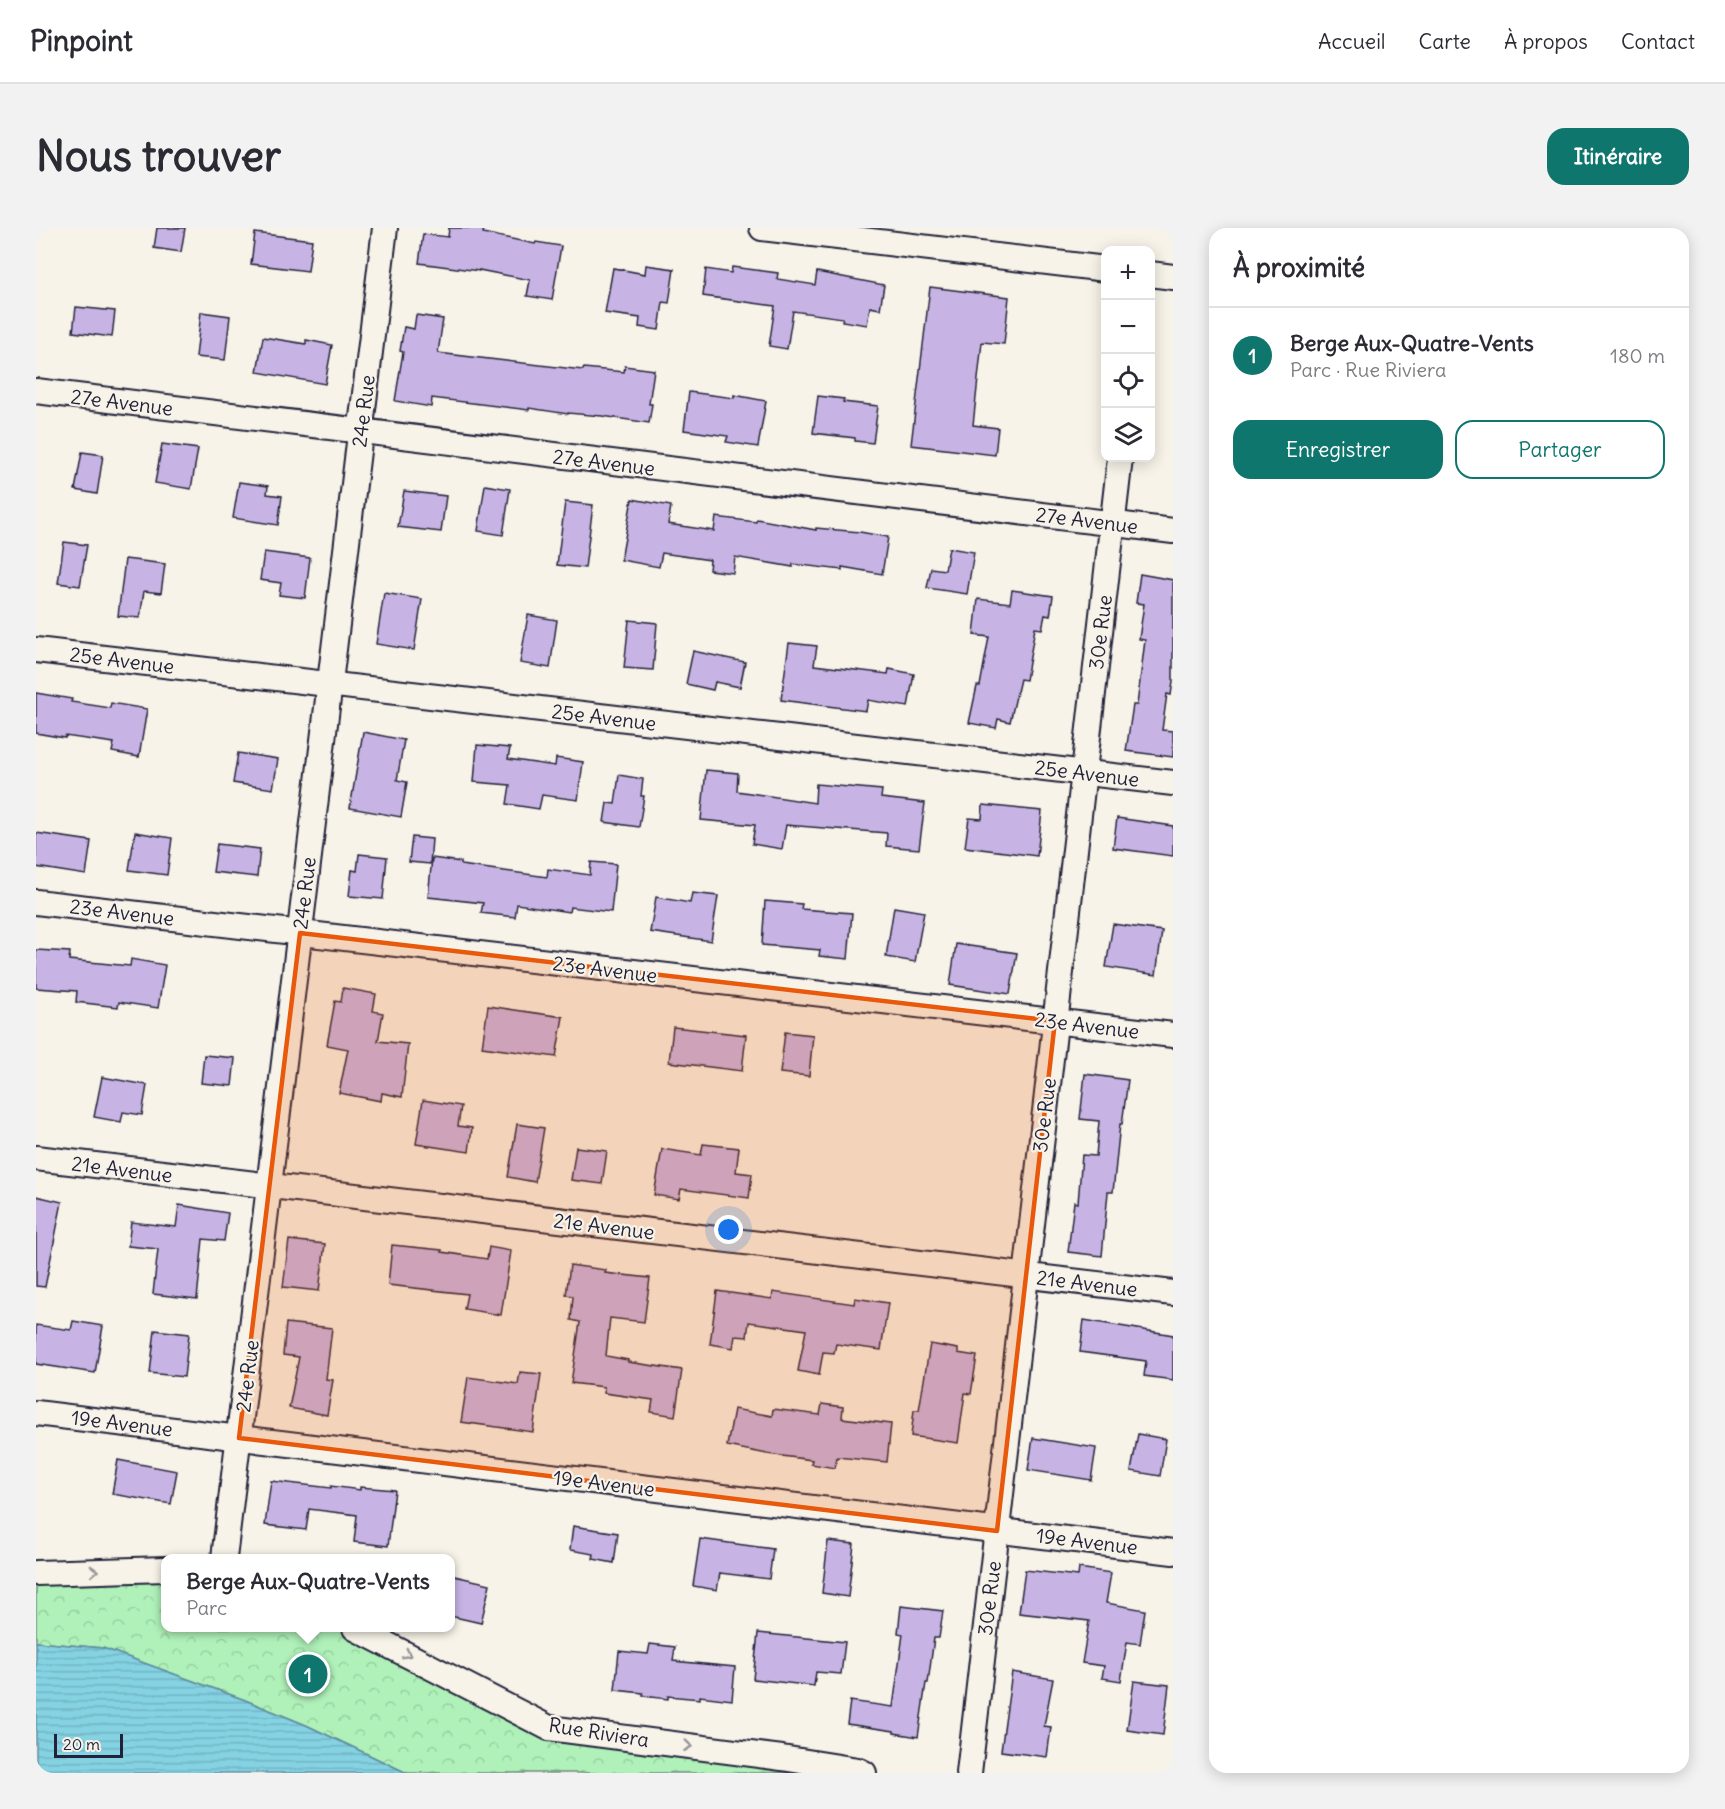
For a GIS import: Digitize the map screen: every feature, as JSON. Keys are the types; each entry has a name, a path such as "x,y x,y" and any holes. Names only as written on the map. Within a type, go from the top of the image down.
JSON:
{"street":[{"name":"24e Rue","path":"224,1554 385,228"},
{"path":"762,228 917,237 1101,268"},
{"path":"1155,275 1173,277"},
{"name":"27e Avenue","path":"36,391 1173,531"},
{"name":"30e Rue","path":"969,1773 1120,462"},
{"name":"25e Avenue","path":"36,650 1173,783"},
{"name":"23e Avenue","path":"36,902 1173,1035"},
{"name":"21e Avenue","path":"36,1158 1173,1293"},
{"name":"19e Avenue","path":"36,1413 1173,1552"},
{"path":"36,1573 161,1569"},
{"name":"Rue Riviera","path":"363,1632 549,1728 782,1758 858,1770 864,1773"}],"highlighted area":[{"path":"300,933 1055,1021 997,1531 239,1438"}],"green space":[{"path":"161,1571 161,1632 356,1632 533,1718 870,1773 407,1773 306,1725 103,1648 36,1642 36,1574"}],"water":[{"path":"36,1642 103,1648 306,1725 407,1773 36,1773"}],"building":[{"path":"157,228 185,228 181,252 154,248"},
{"path":"449,228 484,228 483,233 535,244 536,242 561,246 552,300 527,296 530,280 479,270 419,263 423,234 448,237"},
{"path":"255,233 312,240 308,271 251,264"},
{"path":"646,265 674,269 669,303 663,302 659,330 639,327 640,318 605,313 613,268 645,274"},
{"path":"732,267 778,273 777,279 815,285 817,272 884,285 880,309 870,307 867,325 842,321 843,318 793,311 787,349 769,346 775,306 703,296 706,269 731,273"},
{"path":"930,287 1009,297 1004,344 982,342 973,425 998,428 995,455 911,445"},
{"path":"76,307 115,311 112,337 73,332"},
{"path":"201,312 230,316 225,360 196,357"},
{"path":"416,315 443,319 438,353 583,370 584,368 624,372 625,366 654,370 649,423 432,398 431,407 395,401 403,352 400,351 404,327 414,329"},
{"path":"263,337 306,344 306,340 332,345 325,384 257,372"},
{"path":"689,392 734,398 734,395 766,401 758,447 726,442 728,436 684,430"},
{"path":"818,396 844,399 843,402 878,406 873,443 855,441 855,438 813,433"},
{"path":"162,444 198,449 191,489 155,483"},
{"path":"82,452 103,455 97,494 75,490"},
{"path":"239,482 268,486 267,494 282,496 278,525 233,518"},
{"path":"485,485 510,489 503,535 478,531"},
{"path":"404,491 446,496 441,532 398,527"},
{"path":"632,499 671,506 668,524 714,531 716,517 756,522 757,519 816,530 816,528 860,532 888,537 882,574 842,567 842,570 793,564 793,567 735,557 733,573 709,570 710,560 662,553 659,567 621,560"},
{"path":"565,502 593,505 585,568 557,565"},
{"path":"64,542 87,545 80,586 58,583"},
{"path":"949,548 974,552 967,594 927,588 931,568 945,570"},
{"path":"264,552 310,558 305,598 279,595 281,583 260,580"},
{"path":"125,559 165,564 161,593 144,591 140,618 118,616"},
{"path":"1140,574 1173,580 1173,681 1171,695 1167,694 1162,730 1173,731 1173,757 1126,751 1133,705 1137,705 1145,640 1139,639 1144,604 1136,603"},
{"path":"1012,590 1053,596 1050,616 1045,615 1042,629 1035,628 1026,680 1020,679 1010,722 998,719 996,728 969,723 977,686 980,686 989,637 974,635 978,599 1010,603"},
{"path":"384,593 422,599 414,650 376,644"},
{"path":"528,615 557,620 550,668 520,663"},
{"path":"629,620 657,623 653,670 624,668"},
{"path":"789,643 817,646 814,665 888,674 889,669 914,674 908,707 868,700 866,711 781,700"},
{"path":"693,651 745,662 740,687 715,682 713,690 686,684"},
{"path":"36,693 72,699 71,702 110,708 111,703 147,709 139,757 112,752 114,743 36,733"},
{"path":"363,732 404,740 397,780 407,782 401,817 350,808"},
{"path":"477,745 510,748 508,759 555,766 556,758 583,762 578,800 542,795 539,809 507,804 510,785 474,782"},
{"path":"238,753 278,759 273,789 233,783"},
{"path":"706,770 738,773 737,791 815,803 816,784 882,790 881,798 925,803 919,849 886,846 887,833 786,825 782,849 752,844 755,825 701,820"},
{"path":"619,775 643,779 641,796 644,796 639,827 604,822 607,803 615,804"},
{"path":"983,805 1042,811 1037,856 965,847 969,818 982,819"},
{"path":"1117,818 1173,826 1173,856 1113,848"},
{"path":"135,832 172,838 167,875 129,870"},
{"path":"36,833 91,841 86,875 36,867"},
{"path":"412,837 432,839 430,864 409,862"},
{"path":"217,844 260,849 257,877 213,872"},
{"path":"359,854 387,857 383,899 349,896 352,870 357,871"},
{"path":"432,858 461,862 461,865 547,877 548,869 590,875 591,862 616,864 611,912 570,907 569,912 517,904 515,917 481,913 483,903 428,897"},
{"path":"692,893 718,896 711,941 650,932 656,897 690,903"},
{"path":"765,901 802,904 801,909 852,913 848,959 819,956 820,950 762,945"},
{"path":"894,907 924,912 915,962 886,957"},
{"path":"1113,924 1162,931 1156,975 1106,967"},
{"path":"956,944 1017,953 1010,994 950,985"},
{"path":"36,950 70,952 69,960 130,966 131,959 165,965 158,1008 119,1002 118,1007 76,1002 77,991 36,988"},
{"path":"343,988 376,994 373,1011 383,1013 378,1041 408,1044 402,1097 382,1093 381,1101 339,1093 348,1049 327,1045 335,1001 341,1002"},
{"path":"488,1006 563,1017 556,1057 482,1047"},
{"path":"673,1027 746,1035 742,1071 669,1062"},
{"path":"785,1032 813,1035 809,1076 780,1073"},
{"path":"204,1055 235,1058 232,1086 201,1083"},
{"path":"1085,1074 1128,1080 1122,1124 1120,1124 1113,1192 1108,1192 1102,1256 1068,1252 1074,1202 1078,1203 1082,1155 1096,1156 1099,1121 1080,1119"},
{"path":"102,1077 147,1085 142,1115 123,1112 121,1122 94,1117"},
{"path":"423,1100 461,1106 458,1126 472,1128 469,1152 416,1144"},
{"path":"517,1124 544,1128 535,1182 508,1177"},
{"path":"703,1144 739,1148 736,1172 752,1174 749,1198 681,1189 679,1199 654,1195 662,1149 701,1155"},
{"path":"576,1147 607,1151 602,1184 571,1180"},
{"path":"36,1196 62,1202 45,1287 36,1286"},
{"path":"179,1205 228,1213 224,1241 203,1239 197,1299 153,1294 158,1249 128,1246 131,1222 176,1227"},
{"path":"289,1240 325,1244 319,1291 283,1287"},
{"path":"392,1245 442,1250 442,1252 487,1259 489,1247 511,1251 501,1315 464,1309 467,1294 388,1285"},
{"path":"570,1265 606,1270 605,1273 650,1278 644,1322 610,1318 606,1356 628,1360 628,1362 682,1370 675,1416 651,1412 653,1400 604,1393 604,1387 571,1383 580,1322 571,1320 573,1296 566,1295"},
{"path":"717,1291 772,1299 773,1292 854,1304 855,1298 888,1303 881,1350 836,1344 834,1353 823,1352 819,1375 798,1371 806,1330 749,1322 747,1337 735,1336 733,1348 710,1344"},
{"path":"1084,1320 1173,1335 1173,1380 1144,1376 1146,1361 1080,1352"},
{"path":"73,1321 103,1326 95,1373 36,1364 36,1325 71,1330"},
{"path":"286,1323 332,1328 326,1379 333,1380 327,1415 289,1408 299,1357 283,1355"},
{"path":"155,1330 189,1334 184,1377 150,1373"},
{"path":"930,1344 958,1349 958,1353 977,1356 971,1394 965,1393 958,1443 911,1436 914,1410 919,1410"},
{"path":"520,1372 541,1374 533,1432 461,1422 468,1377 518,1384"},
{"path":"822,1404 843,1407 842,1418 891,1424 887,1462 837,1457 835,1468 811,1464 812,1460 727,1446 734,1409 772,1416 773,1409 820,1415"},
{"path":"1138,1434 1166,1439 1160,1476 1131,1471"},
{"path":"1033,1438 1096,1448 1091,1480 1028,1470"},
{"path":"118,1460 177,1471 171,1504 112,1494"},
{"path":"271,1481 331,1488 331,1486 360,1490 360,1487 395,1490 388,1546 354,1542 357,1515 309,1509 306,1530 265,1525"},
{"path":"573,1526 618,1533 614,1563 593,1559 594,1554 570,1550"},
{"path":"700,1539 773,1549 769,1579 720,1573 717,1590 693,1586"},
{"path":"828,1541 854,1544 848,1597 822,1593"},
{"path":"1079,1568 1111,1573 1106,1603 1145,1610 1140,1644 1127,1642 1121,1681 1102,1678 1104,1666 1082,1663 1089,1621 1019,1613 1025,1570 1078,1576"},
{"path":"455,1576 490,1584 481,1623 455,1617"},
{"path":"901,1606 943,1611 939,1638 934,1638 918,1737 847,1724 850,1701 893,1707 903,1634 898,1633"},
{"path":"758,1633 845,1642 841,1674 816,1672 814,1686 753,1679"},
{"path":"650,1644 675,1647 673,1661 735,1667 732,1700 700,1696 700,1699 668,1696 668,1699 615,1690 619,1651 648,1654"},
{"path":"1012,1672 1053,1679 1044,1726 1051,1727 1047,1757 1001,1751"},
{"path":"1134,1681 1169,1685 1163,1735 1127,1730"}],"place":[{"name":"Berge Aux-Quatre-Vents","path":"308,1674"}]}
